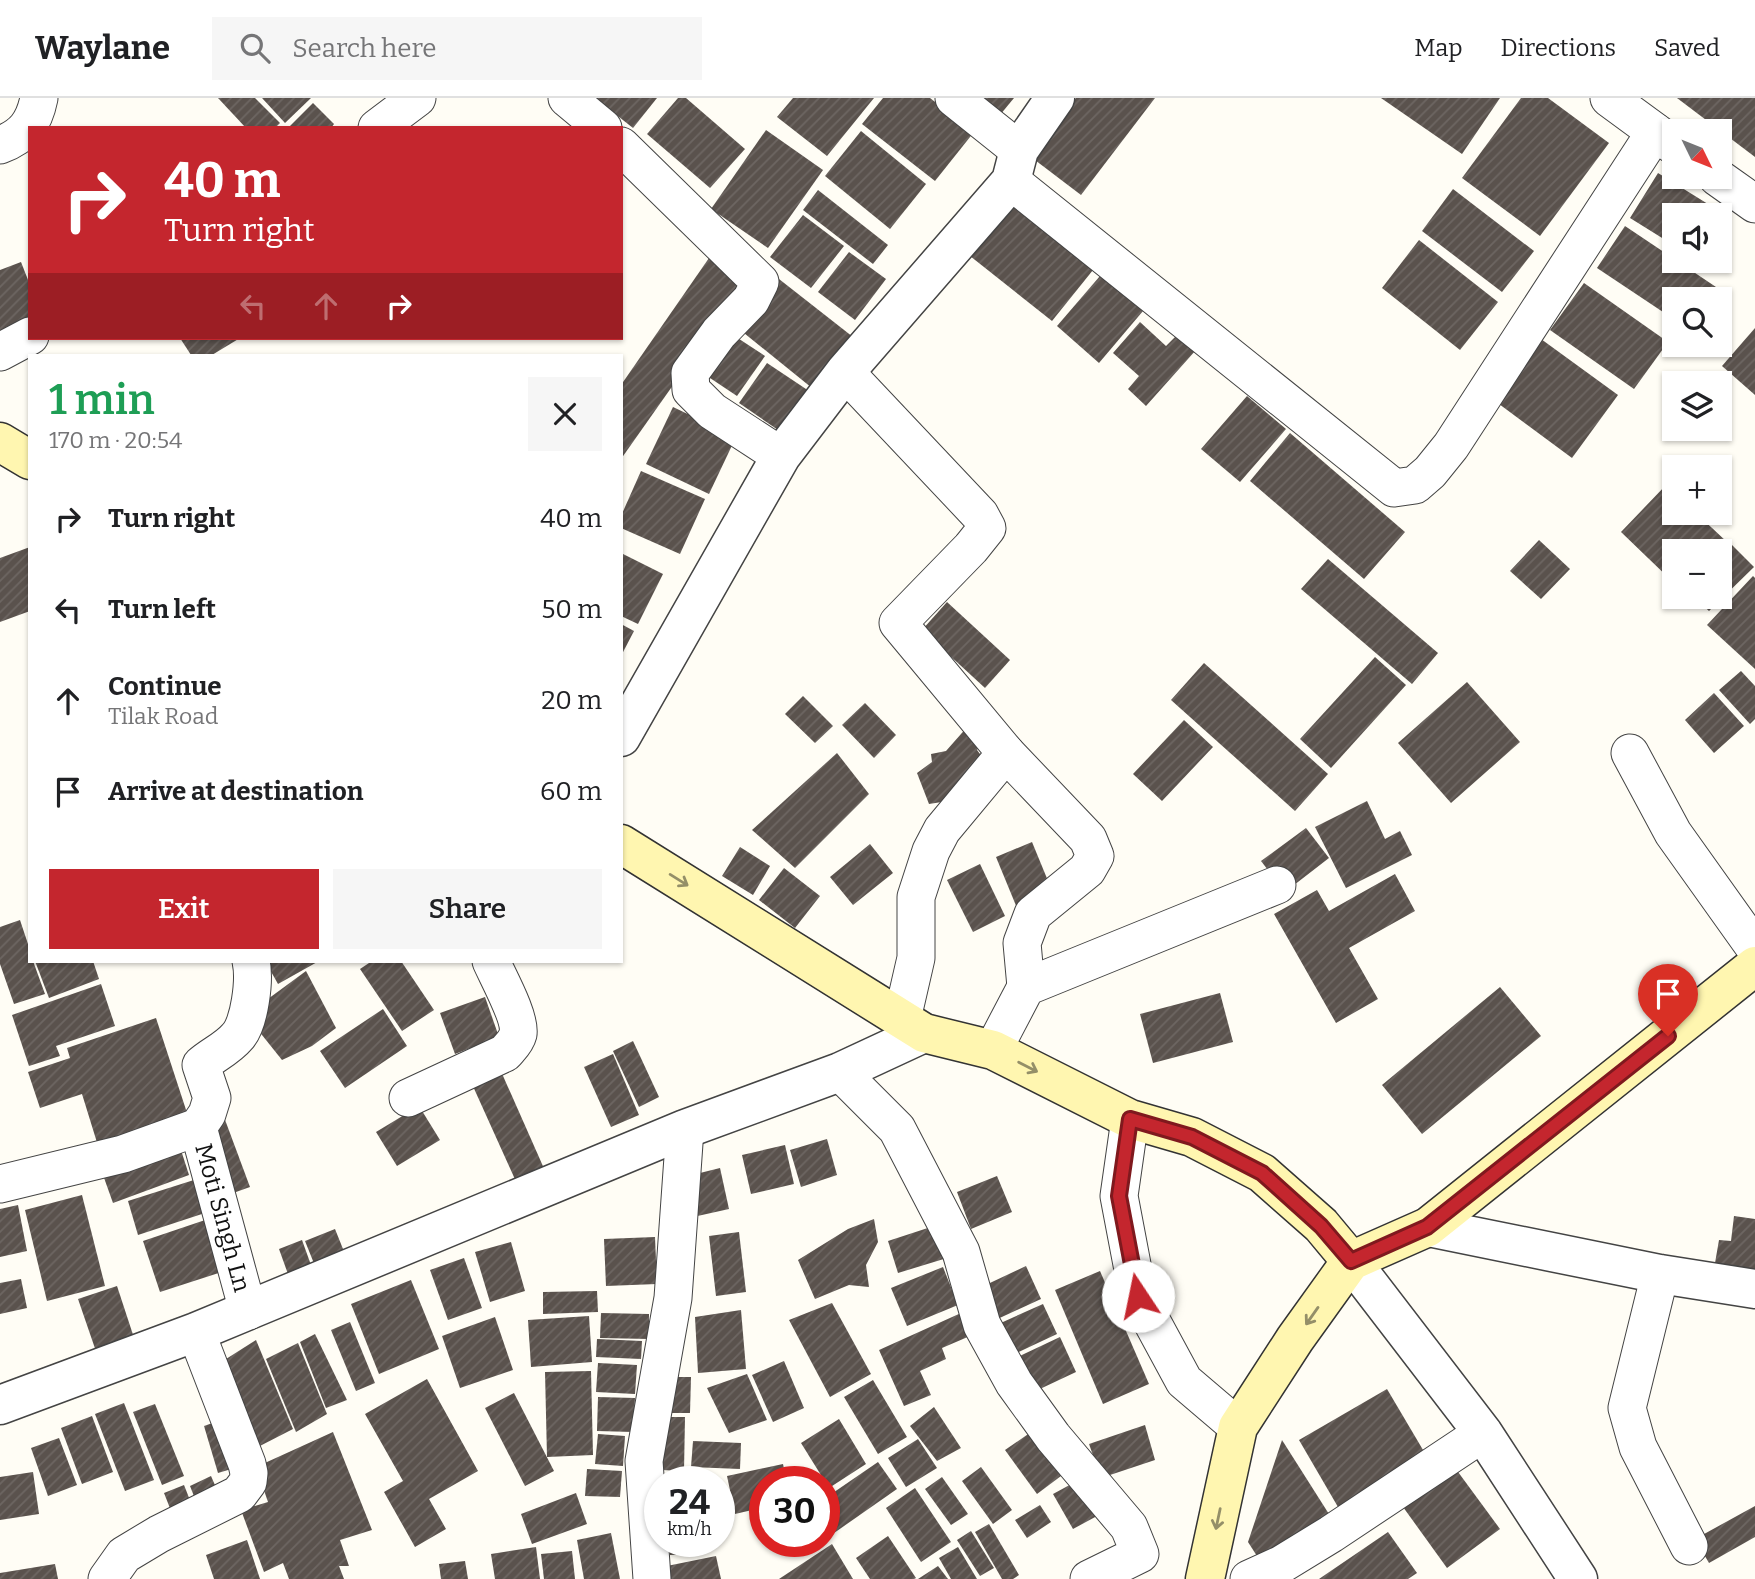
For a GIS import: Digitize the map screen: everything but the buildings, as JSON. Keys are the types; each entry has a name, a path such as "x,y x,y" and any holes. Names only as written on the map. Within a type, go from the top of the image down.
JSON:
{"main road":[{"path":"0,442 28,459"},
{"path":"623,845 913,1026 993,1050 1130,1119 1192,1137 1262,1173 1321,1226 1351,1261"},
{"path":"1205,1579 1238,1427 1351,1261 1427,1227 1755,966"}],"street":[{"path":"29,126 36,114 39,98"},
{"path":"380,126 417,98"},
{"path":"567,98 601,126"},
{"path":"954,98 1015,166 1394,488 1415,485 1430,472 1451,446 1662,143"},
{"path":"623,733 781,456 845,373 1015,166 1055,98"},
{"path":"1609,98 1662,137"},
{"path":"0,145 14,139 28,127"},
{"path":"623,148 760,282 751,300 719,333 690,373 691,390 712,411 781,456"},
{"path":"1732,188 1755,204"},
{"path":"0,352 28,337"},
{"path":"845,373 980,515 987,528 898,623 1006,753 1088,839 1095,856 1087,870 1033,914 1022,943 1026,987 993,1050"},
{"path":"0,1405 196,1332 685,1129 840,1072 913,1026 916,897 931,851 942,830 1006,753"},
{"path":"1630,753 1673,833 1755,948"},
{"path":"1026,987 1277,885"},
{"path":"0,1184 123,1154 198,1127 207,1114 212,1098 201,1065 240,1035 254,987 251,963"},
{"path":"408,1098 505,1052 513,1044 518,1033 513,1013 492,963"},
{"path":"840,1072 897,1129 961,1252 982,1325 1014,1383 1053,1437 1129,1527 1140,1554 1088,1579"},
{"path":"1130,1119 1119,1196 1138,1296 1184,1381 1238,1427"},
{"name":"Moti Singh Ln","path":"198,1127 248,1311"},
{"path":"652,1579 644,1461 673,1298 685,1129"},
{"path":"1427,1227 1660,1274 1755,1289"},
{"path":"1351,1261 1483,1433 1578,1579"},
{"path":"1660,1274 1626,1408 1638,1447 1689,1546"},
{"path":"107,1579 124,1555 159,1534 239,1494 248,1482 247,1464 196,1332"},
{"path":"1249,1579 1282,1564 1331,1534 1483,1433"}],"route":[{"path":"1138,1296 1119,1196 1130,1119 1192,1137 1262,1173 1321,1226 1351,1261 1427,1227 1668,1036"}]}
